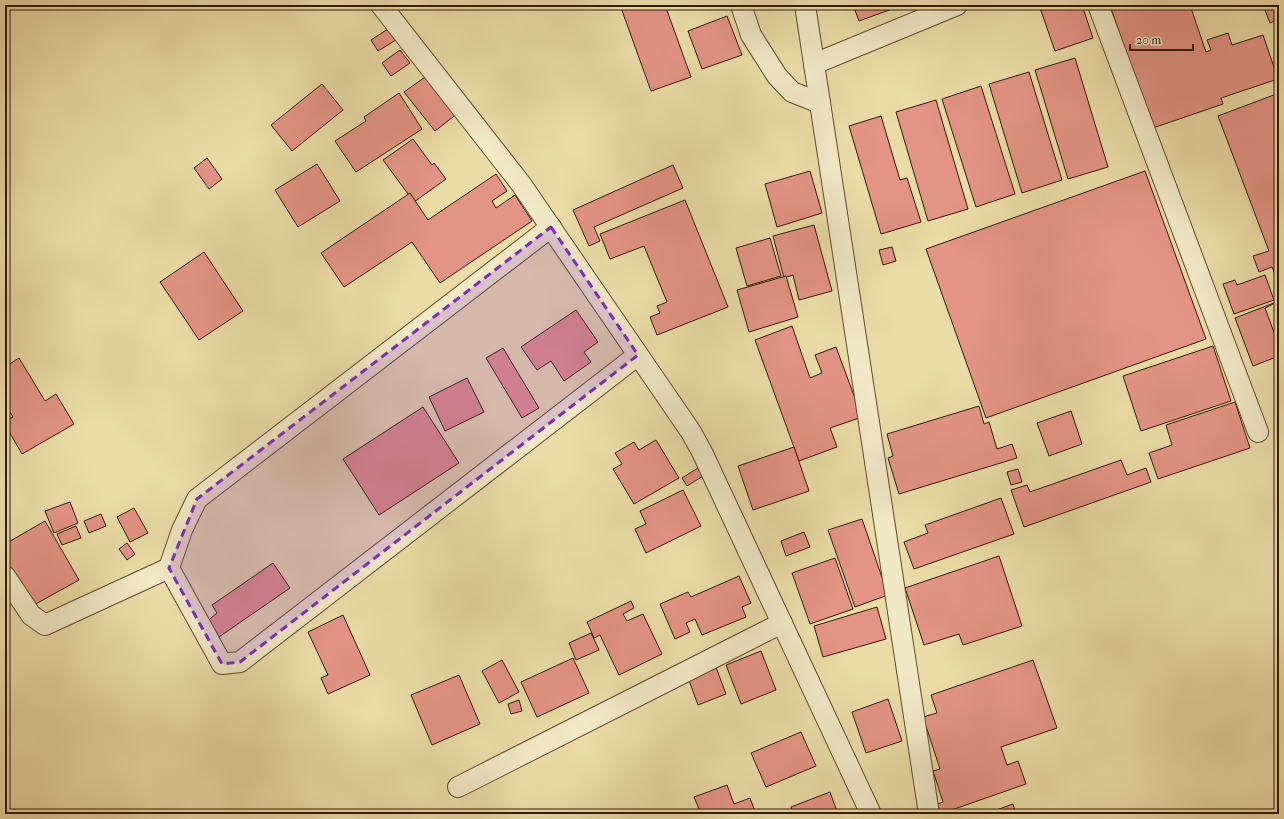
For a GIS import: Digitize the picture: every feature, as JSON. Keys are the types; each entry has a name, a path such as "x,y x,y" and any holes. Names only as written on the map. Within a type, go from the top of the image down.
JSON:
{"street":[{"path":"382,5 522,184 691,432 702,452 871,814"},
{"path":"741,5 751,35 777,76 792,92 820,103"},
{"path":"805,5 929,814"},
{"path":"814,64 957,5"},
{"path":"1098,5 1258,432"},
{"path":"5,576 31,616 45,625 169,568 182,530 197,499 551,228"},
{"path":"169,568 222,664 240,662 638,355"},
{"path":"458,787 782,623"}],"highlighted area":[{"path":"551,227 638,355 240,662 222,664 169,568 197,499"}],"building":[{"path":"620,5 665,5 691,77 651,91"},
{"path":"853,5 903,5 859,21"},
{"path":"1039,5 1082,5 1093,38 1055,51"},
{"path":"1110,5 1190,5 1206,52 1211,50 1207,40 1228,33 1232,45 1263,35 1278,79 1221,98 1223,104 1147,130 1146,112"},
{"path":"1263,5 1279,5 1279,19 1270,23"},
{"path":"727,16 742,55 702,69 688,31"},
{"path":"388,29 396,40 378,51 371,40"},
{"path":"400,50 410,63 391,76 382,63"},
{"path":"1075,58 1108,167 1068,179 1035,70"},
{"path":"1029,72 1062,180 1022,193 989,84"},
{"path":"428,75 458,113 435,131 404,92"},
{"path":"322,84 343,110 292,151 271,125"},
{"path":"981,86 1015,194 976,207 942,99"},
{"path":"399,93 422,129 356,172 335,141 366,121 364,117"},
{"path":"1279,93 1279,284 1272,267 1259,272 1253,256 1269,251 1218,116"},
{"path":"936,100 968,209 928,221 896,112"},
{"path":"881,116 900,180 907,178 921,222 881,234 849,126"},
{"path":"413,139 432,165 434,163 446,179 414,202 383,160"},
{"path":"207,158 222,179 209,189 194,168"},
{"path":"317,164 340,201 298,227 275,190"},
{"path":"673,165 683,188 594,227 600,241 589,246 573,210"},
{"path":"810,171 822,213 777,227 765,184"},
{"path":"1145,171 1206,339 986,418 926,249"},
{"path":"496,174 507,191 492,201 496,208 515,195 532,221 440,283 412,242 344,287 321,253 410,193 428,220"},
{"path":"685,200 728,307 657,335 650,317 660,313 657,306 667,302 644,246 610,259 600,234"},
{"path":"814,225 832,291 799,300 793,275 784,278 773,236"},
{"path":"770,238 781,276 747,286 736,248"},
{"path":"892,247 896,261 883,265 879,250"},
{"path":"204,252 243,311 199,340 160,282"},
{"path":"1265,275 1274,300 1234,314 1223,284 1235,280 1237,285"},
{"path":"786,276 798,317 749,332 737,290"},
{"path":"1279,301 1265,308 1279,346 1279,356 1253,366 1235,318"},
{"path":"576,310 598,342 584,352 591,362 564,381 551,361 537,370 521,347"},
{"path":"792,326 810,378 822,373 815,355 836,347 862,417 830,428 837,447 799,461 755,340"},
{"path":"1213,346 1231,401 1141,431 1123,376"},
{"path":"503,348 539,408 522,418 486,358"},
{"path":"19,358 45,401 56,394 74,424 22,454 5,425 5,421 13,417 5,404 5,367"},
{"path":"467,378 484,412 445,431 429,397"},
{"path":"1235,402 1250,448 1158,479 1149,453 1172,445 1166,425"},
{"path":"979,406 984,424 989,422 997,449 1012,444 1017,458 899,494 888,458 893,456 887,434"},
{"path":"423,407 459,463 379,515 343,459"},
{"path":"1071,411 1082,444 1049,456 1037,423"},
{"path":"656,440 679,478 634,504 613,469 622,464 615,453 634,442 639,450"},
{"path":"794,447 809,491 753,510 738,466"},
{"path":"1121,460 1127,475 1146,468 1151,482 1024,527 1011,490 1027,485 1030,492"},
{"path":"698,468 703,476 687,486 682,478"},
{"path":"1018,469 1022,482 1011,485 1007,472"},
{"path":"683,490 701,526 646,553 635,529 646,524 640,511"},
{"path":"1001,498 1014,534 914,569 904,542 928,533 925,525"},
{"path":"70,502 78,523 54,533 45,511"},
{"path":"134,508 148,533 130,542 117,517"},
{"path":"101,514 106,526 89,533 84,521"},
{"path":"862,519 888,595 855,607 828,530"},
{"path":"45,521 79,580 32,606 5,558 5,544"},
{"path":"76,526 81,538 62,545 57,534"},
{"path":"804,532 810,547 786,556 781,541"},
{"path":"127,543 135,554 127,560 119,549"},
{"path":"999,556 1022,626 963,645 959,634 924,645 905,588"},
{"path":"835,558 853,609 810,624 792,573"},
{"path":"273,563 290,588 216,639 205,623 217,613 212,605"},
{"path":"739,576 751,603 742,607 746,617 702,635 695,619 686,623 690,632 675,639 660,604 688,592 691,597"},
{"path":"631,601 634,608 623,614 627,621 643,614 662,654 619,675 600,635 594,638 587,622"},
{"path":"877,607 886,639 823,657 814,626"},
{"path":"343,615 370,675 328,694 321,678 328,675 308,632"},
{"path":"591,633 599,650 576,660 569,643"},
{"path":"761,651 776,690 741,704 726,665"},
{"path":"573,658 589,693 537,717 521,682"},
{"path":"502,660 519,692 499,703 482,671"},
{"path":"1033,660 1057,728 1001,747 1007,765 1018,761 1026,784 940,814 935,814 932,806 943,802 933,771 940,769 923,717 937,713 931,695"},
{"path":"714,662 726,694 698,705 686,672"},
{"path":"459,675 480,724 432,745 411,695"},
{"path":"888,699 902,741 866,753 852,712"},
{"path":"519,700 522,711 511,714 508,704"},
{"path":"801,732 816,766 766,787 751,753"},
{"path":"727,785 734,804 750,798 756,814 701,814 694,797"},
{"path":"830,792 838,814 793,814 791,807"},
{"path":"1013,804 1016,814 988,814 988,813"}]}
